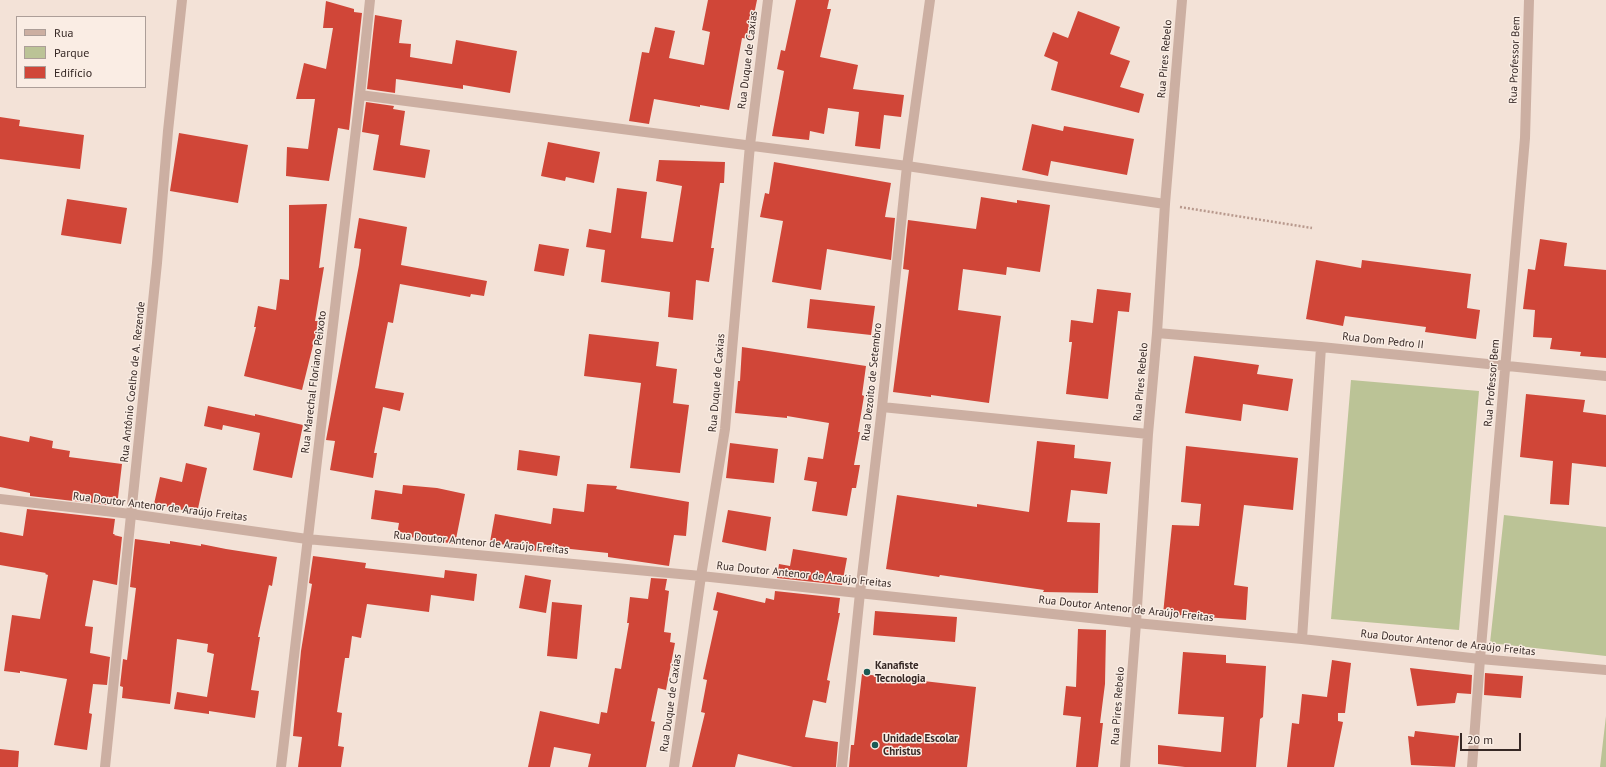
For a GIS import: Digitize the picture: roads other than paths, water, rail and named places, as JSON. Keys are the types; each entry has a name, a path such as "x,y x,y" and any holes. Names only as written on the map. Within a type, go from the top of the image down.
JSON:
{"street":[{"name":"Rua Antônio Coelho de A. Rezende","path":"105,767 157,263 168,131 182,0"},
{"name":"Rua Marechal Floriano Peixoto","path":"281,767 370,0"},
{"name":"Rua Duque de Caxias","path":"674,767 701,576 725,429 750,145 768,0"},
{"name":"Rua Dezoito de Setembro","path":"842,767 907,166 930,0"},
{"name":"Rua Pires Rebelo","path":"1125,767 1165,204 1182,0"},
{"name":"Rua Professor Bem","path":"1472,767 1525,138 1529,0"},
{"path":"360,95 907,166 1165,204"},
{"name":"Rua Dom Pedro II","path":"1157,333 1321,347 1606,376"},
{"path":"1302,639 1321,347"},
{"path":"882,407 1148,434"},
{"name":"Rua Doutor Antenor de Araújo Freitas","path":"0,499 131,514 307,539 701,576 1480,659 1606,670"}],"place":[{"name":"Kanafiste Tecnologia","path":"867,672"},
{"name":"Unidade Escolar Christus","path":"875,745"}]}
